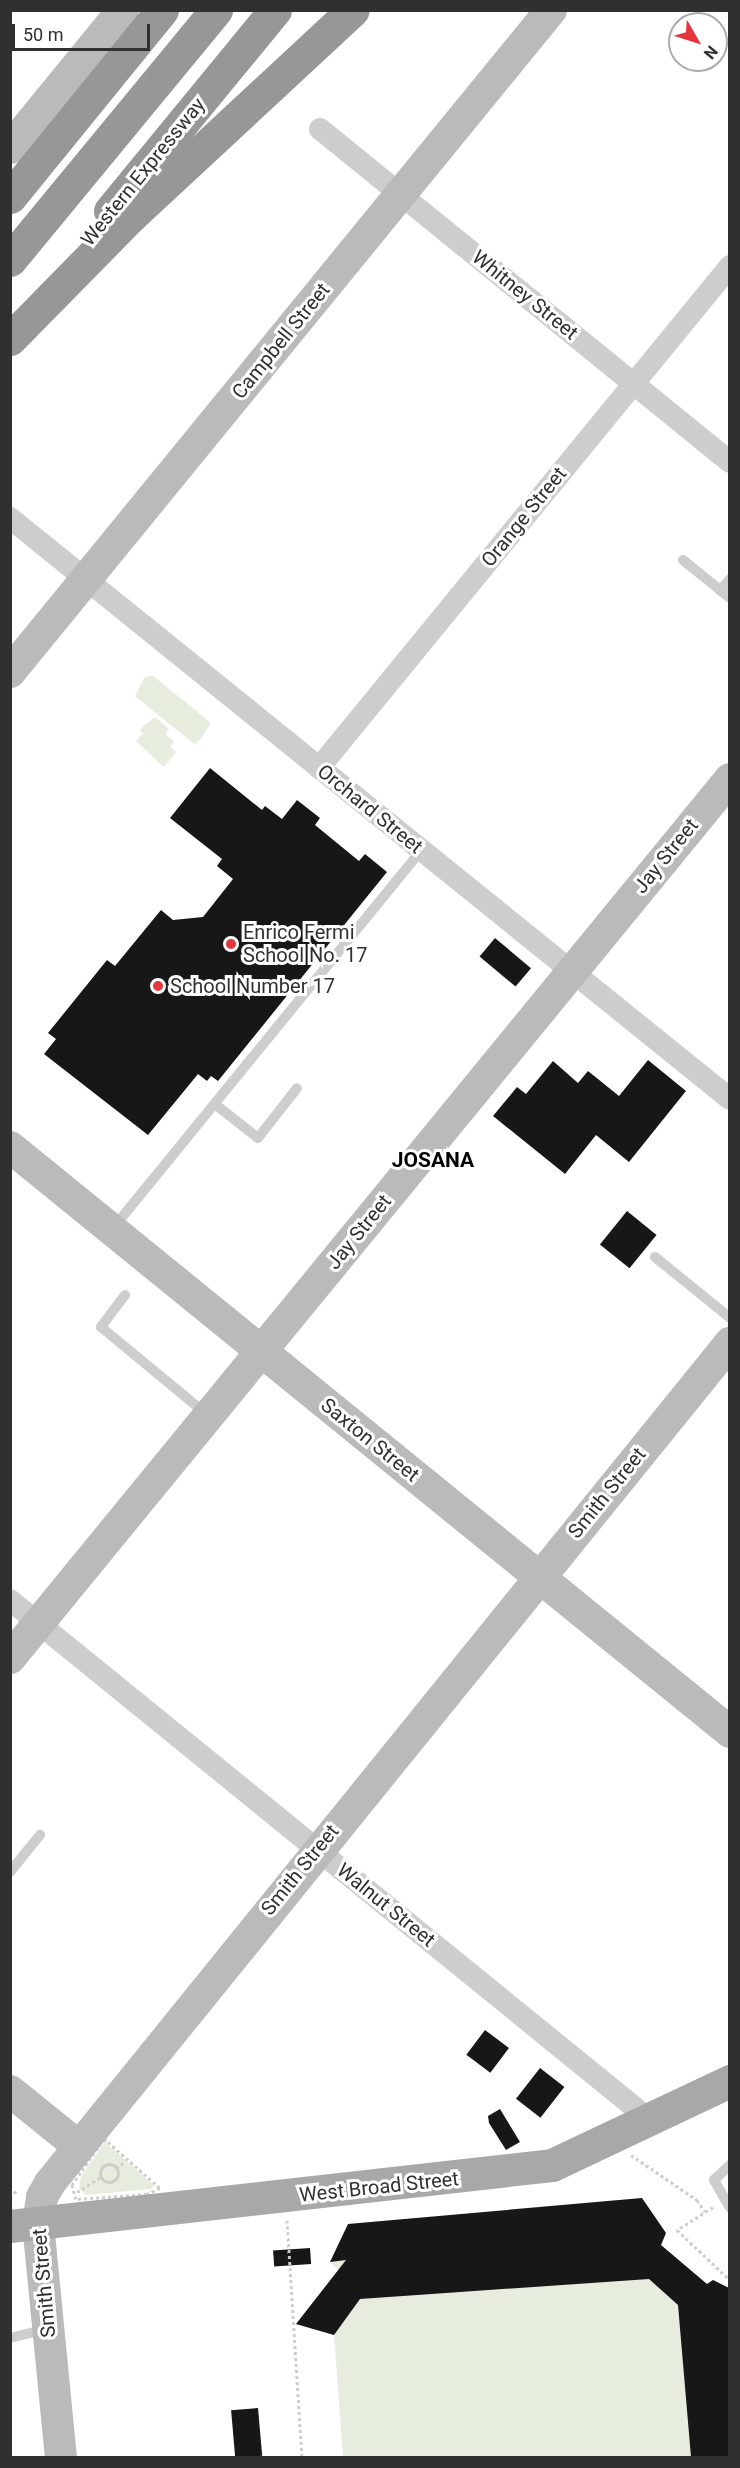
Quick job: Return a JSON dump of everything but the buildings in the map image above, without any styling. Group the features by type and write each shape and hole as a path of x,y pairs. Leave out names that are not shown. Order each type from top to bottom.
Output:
{"highway":[{"path":"10,197 162,10"},
{"path":"10,260 216,10"},
{"name":"Western Expressway","path":"10,333 275,10"},
{"path":"10,339 130,217 353,10"}],"main road":[{"name":"West Broad Street","path":"24,2224 527,2170 573,2157 729,2081"}],"street":[{"path":"10,148 123,10"},
{"name":"Campbell Street","path":"10,672 551,10"},
{"name":"Whitney Street","path":"320,129 729,462"},
{"name":"Orange Street","path":"319,768 729,266"},
{"name":"Orchard Street","path":"10,518 729,1099"},
{"name":"Jay Street","path":"10,1659 729,779"},
{"name":"Saxton Street","path":"10,1148 729,1732"},
{"name":"Smith Street","path":"61,2457 48,2329 24,2224 78,2145 729,1343"},
{"name":"Walnut Street","path":"10,1600 650,2120"},
{"path":"10,2091 78,2145"}],"lane":[{"path":"683,560 729,598"},
{"path":"720,590 729,579"},
{"path":"112,1230 422,850"},
{"path":"216,1105 258,1138 297,1088"},
{"path":"655,1257 729,1318"},
{"path":"125,1295 101,1327 209,1416"},
{"path":"10,1872 40,1835"},
{"path":"729,2165 714,2180 729,2208"},
{"path":"10,2338 48,2329"}],"path":[{"path":"104,2139 160,2188 147,2194 76,2199 74,2194 72,2185 81,2167 104,2139"},
{"path":"608,2140 697,2200 705,2212"},
{"path":"101,2177 103,2166 116,2168 126,2161"},
{"path":"74,2194 101,2177 114,2180 116,2168"},
{"path":"284,2197 302,2457"},
{"path":"716,2205 677,2230 729,2280"}],"green space":[{"path":"152,675 211,723 200,740 194,744 135,696 144,678"},
{"path":"155,717 169,729 165,734 174,741 170,747 176,752 164,767 136,741 143,733 139,730"},
{"path":"105,2142 154,2185 151,2189 85,2195 79,2188 81,2176"},
{"path":"642,2198 666,2233 661,2246 706,2284 713,2280 729,2288 729,2457 343,2457 334,2335 296,2324 338,2271 330,2261 348,2224"}],"place":[{"name":"Enrico Fermi School No. 17","path":"231,944"},
{"name":"School Number 17","path":"158,986"}],"district":[{"name":"JOSANA","path":"433,1160"}]}
